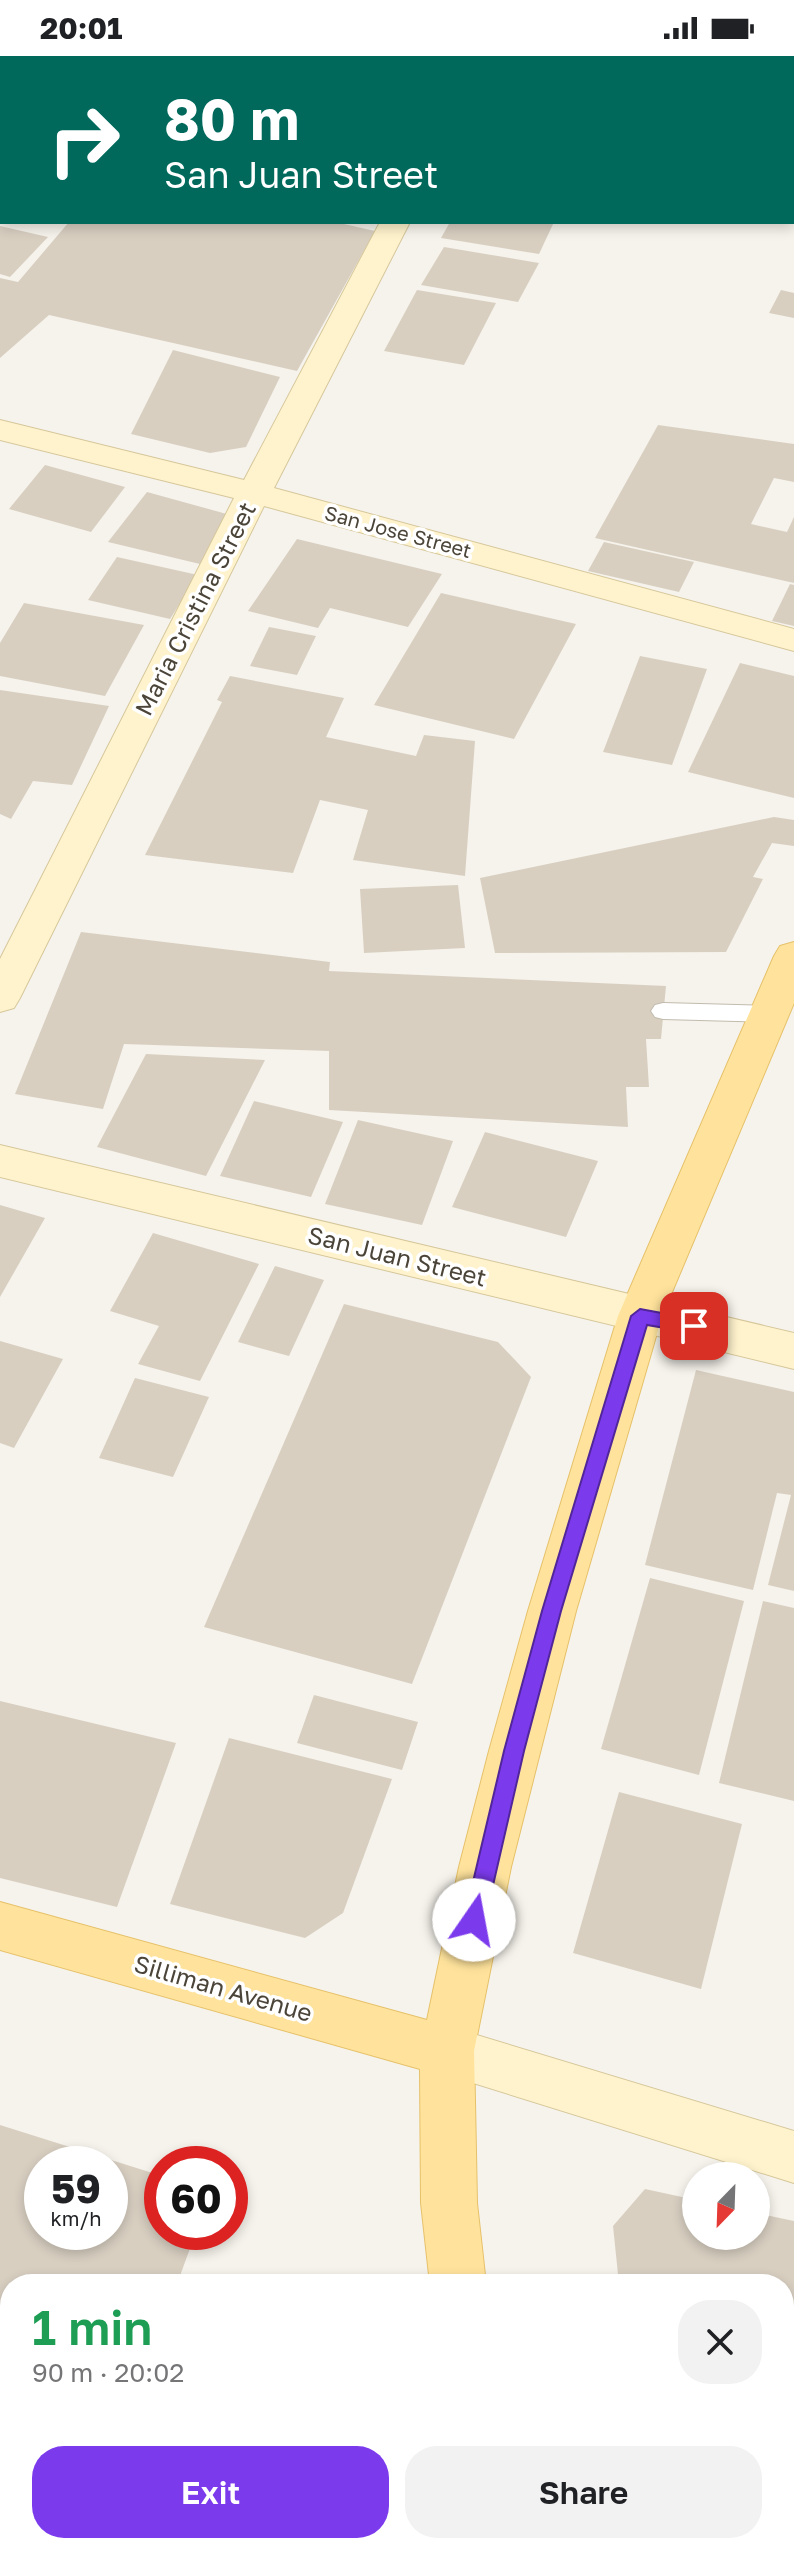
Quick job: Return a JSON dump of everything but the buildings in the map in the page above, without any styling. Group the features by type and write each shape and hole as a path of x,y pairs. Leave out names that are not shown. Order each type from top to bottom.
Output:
{"main road":[{"path":"457,2274 449,2203 447,2051 485,1867 514,1751 552,1611 640,1316 794,956"},
{"name":"Silliman Avenue","path":"0,1926 447,2051"}],"street":[{"name":"Maria Cristina Street","path":"0,998 254,493 394,224"},
{"name":"San Jose Street","path":"0,430 254,493 794,640"},
{"name":"San Juan Street","path":"0,1161 794,1351"},
{"path":"447,2051 794,2157"}],"lane":[{"path":"663,1011 770,1014"}],"route":[{"path":"474,1920 514,1751 552,1611 640,1316 694,1326"}]}
